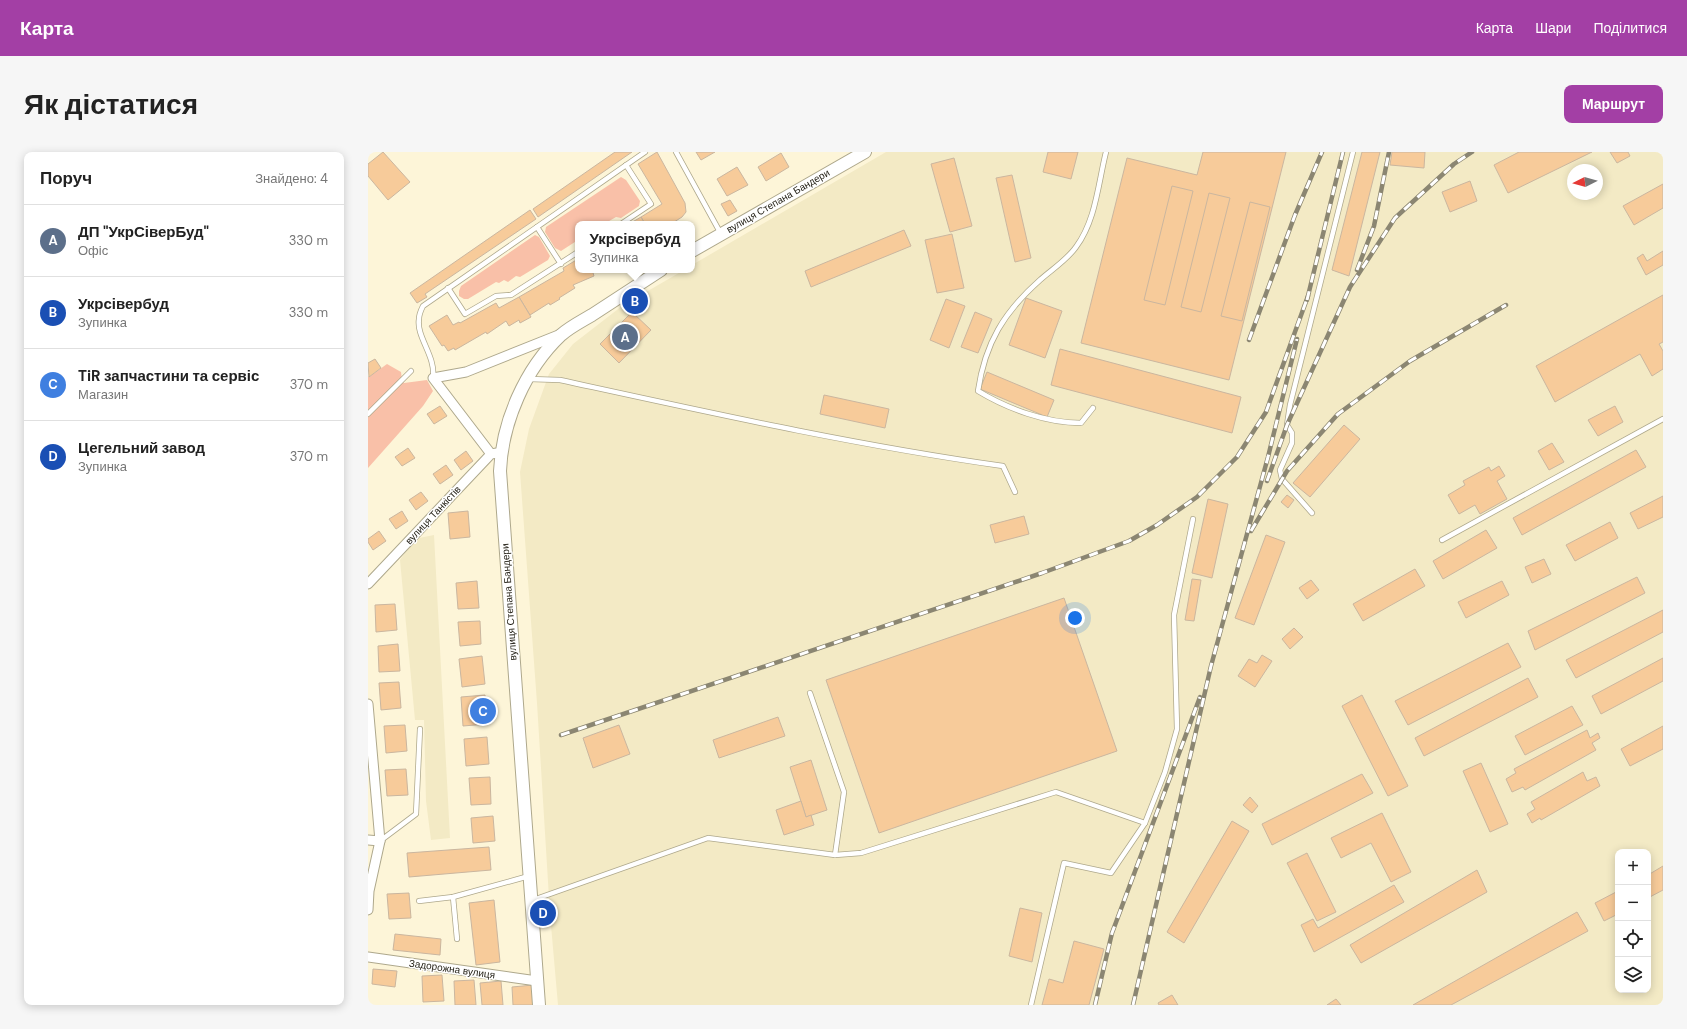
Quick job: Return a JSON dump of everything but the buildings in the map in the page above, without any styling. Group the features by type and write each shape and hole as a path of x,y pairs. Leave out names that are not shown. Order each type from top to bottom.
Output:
{"street":[{"name":"вулиця Степана Бандери","path":"695,249 865,152"},
{"name":"вулиця Степана Бандери","path":"539,1005 500,479 496,453 510,417 536,364 562,334 656,273"},
{"path":"496,453 433,378 466,372 562,334"},
{"name":"вулиця Танкістів","path":"368,584 496,453"},
{"path":"368,704 380,841 369,891 368,910"},
{"path":"368,840 380,841"},
{"name":"Задорожна вулиця","path":"368,957 537,981"}],"lane":[{"path":"433,378 434,368 420,331 418,320 422,306 645,152"},
{"path":"676,152 721,234"},
{"path":"1093,408 1081,423 1064,423 1028,414 993,401 978,391 981,366 1000,325 1019,298 1076,248 1089,225 1106,152"},
{"path":"1312,513 1282,479 1280,470 1292,443 1292,433 1287,425 1290,405 1353,152"},
{"path":"626,165 651,204 626,221"},
{"path":"537,227 561,264"},
{"path":"448,288 465,314 496,296 511,295 575,254"},
{"path":"368,414 411,371"},
{"path":"528,379 560,380 796,430 952,459 1003,466 1015,492"},
{"path":"1442,540 1663,419"},
{"path":"1031,1005 1064,863 1111,873 1145,823 1165,772 1177,729 1174,615 1193,519"},
{"path":"810,693 844,792 835,855"},
{"path":"380,841 416,814 420,730"},
{"path":"531,900 708,838 835,855 861,853 1056,792 1145,823"},
{"path":"420,901 453,897 529,876"},
{"path":"453,897 458,939"}],"shaded area":[{"path":"886,152 1663,152 1663,1005 558,1005 550,914 537,703 520,472 529,429 549,374 573,344 622,306 679,273 695,273 695,263"},
{"path":"621,177 626,180 640,201 639,206 621,218 616,217 609,221 575,221 575,242 561,251 555,248 545,232 546,227"},
{"path":"535,235 539,237 550,256 548,260 520,277 516,276 508,282 504,280 499,283 496,282 468,299 464,299 459,296 461,286"},
{"path":"387,364 401,372 404,383 427,380 433,391 423,406 368,468 368,376 369,377"},
{"path":"434,535 450,838 431,840 426,801 424,720 415,720 400,560 414,539"}],"railway":[{"path":"1249,340 1295,215 1322,152"},
{"path":"1307,300 1343,152"},
{"path":"1357,270 1374,226 1389,152"},
{"path":"1267,481 1287,425 1350,287 1395,218 1454,164 1472,152"},
{"path":"561,735 1042,573 1129,541 1157,525 1197,497 1237,457 1266,412 1308,296"},
{"path":"1251,531 1287,471 1338,414 1410,361 1506,305"},
{"path":"1133,1005 1211,666 1268,457 1297,339"},
{"path":"1095,1005 1112,933 1200,697"}],"place":[{"name":"Укрсівербуд","path":"635,301"},
{"name":"ДП \"УкрСіверБуд\"","path":"625,337"},
{"name":"TiR запчастини та сервіс","path":"483,711"},
{"name":"Цегельний завод","path":"543,913"}]}
